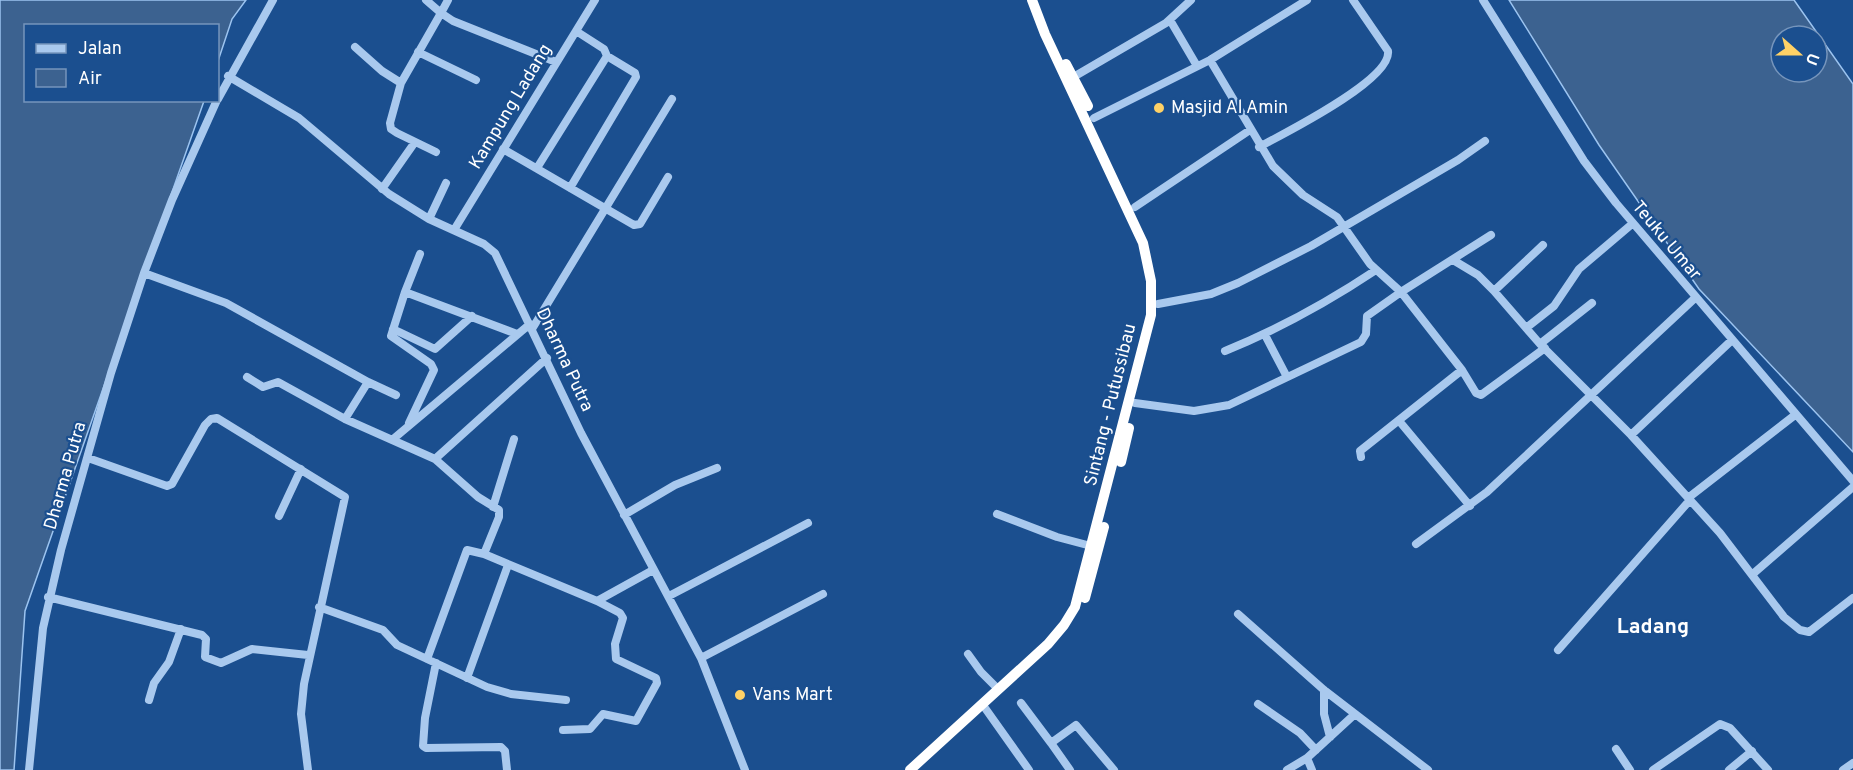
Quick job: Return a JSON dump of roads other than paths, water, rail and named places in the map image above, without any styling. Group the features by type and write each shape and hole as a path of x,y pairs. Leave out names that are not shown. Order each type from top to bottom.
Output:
{"highway":[{"name":"Sintang - Putussibau","path":"918,770 1059,642 1079,614 1089,584 1151,315 1149,267 1136,225 1032,0"},
{"name":"Sintang - Putussibau","path":"910,770 1048,644 1064,626 1078,598 1121,445 1136,403 1158,304 1154,262 1135,207 1094,118 1070,78 1039,0"}],"street":[{"name":"Dharma Putra","path":"219,96 228,76 273,0"},
{"path":"426,0 460,25 556,62"},
{"path":"436,152 397,133 390,127 401,83 448,0"},
{"name":"Kampung Ladang","path":"454,230 595,0"},
{"path":"1070,78 1170,20 1191,0"},
{"path":"1094,118 1210,60 1307,0"},
{"path":"1259,147 1317,115 1368,81 1388,60 1389,51 1353,0"},
{"name":"Teuku Umar","path":"1483,0 1584,161 1632,224 1853,481"},
{"path":"1170,20 1197,66"},
{"path":"570,188 636,79 635,73 607,56 604,49 576,31"},
{"path":"355,47 382,71 401,83"},
{"path":"418,52 477,80"},
{"path":"537,168 607,56"},
{"path":"1210,60 1272,166 1303,195 1345,225 1360,252 1401,292 1462,370 1476,393 1481,395 1592,303"},
{"name":"Dharma Putra","path":"228,76 299,118 382,189 429,219 484,244 495,253 581,433 701,658 745,770"},
{"path":"392,440 517,333 531,326 672,99"},
{"name":"Dharma Putra","path":"29,770 40,651 48,597 111,373 144,273 172,200 216,102"},
{"path":"1135,207 1250,130"},
{"path":"1158,304 1198,297 1225,289 1311,246 1458,160 1485,141"},
{"path":"382,189 415,142"},
{"path":"503,148 634,225 640,224 668,177"},
{"path":"429,219 446,183"},
{"path":"1526,328 1554,306 1579,269 1632,224"},
{"path":"1136,403 1179,410 1211,409 1229,405 1361,342 1366,334 1367,316 1491,235"},
{"path":"1494,291 1543,245"},
{"path":"407,427 434,370 431,364 392,337 405,292 420,254"},
{"path":"1453,260 1478,275 1542,346 1631,435 1754,573 1768,598 1784,617 1806,632 1815,628 1853,598"},
{"path":"1225,351 1265,335 1330,301 1376,270"},
{"path":"144,273 226,303 368,382 396,395"},
{"path":"405,292 517,333"},
{"path":"1416,544 1470,506 1511,467 1542,443 1590,395 1695,298"},
{"path":"393,329 435,349 472,316"},
{"path":"1265,335 1287,377"},
{"path":"1631,435 1732,340"},
{"path":"435,459 547,358"},
{"path":"1361,457 1360,451 1400,422 1462,370"},
{"path":"247,377 263,387 278,382 345,419 435,459 478,497 498,510 499,517 484,554"},
{"path":"345,419 368,382"},
{"path":"1558,650 1689,499 1795,414"},
{"path":"88,458 167,486 172,484 206,425 213,418 339,492 345,501 308,655 301,714 308,770"},
{"path":"1400,422 1470,506"},
{"path":"493,507 514,439"},
{"path":"624,514 675,485 717,468"},
{"path":"279,516 301,469"},
{"path":"1754,573 1853,487"},
{"path":"997,514 1057,537 1091,546"},
{"path":"669,596 808,522"},
{"path":"427,659 465,552 470,549 597,601 620,613 623,618 615,644 616,659 656,678 657,682 636,721 603,714 590,729 563,730"},
{"path":"467,678 508,565"},
{"path":"597,601 653,570"},
{"path":"701,658 823,594"},
{"path":"48,597 181,629 205,637 205,657 221,663 252,649 308,655"},
{"path":"319,607 383,630 394,644 467,678 511,694 566,700"},
{"path":"1238,614 1324,690 1428,770"},
{"path":"149,699 154,682 170,662 181,629"},
{"path":"968,654 981,672 998,689"},
{"path":"436,663 425,718 423,746 426,748 501,747 505,751 507,770"},
{"path":"1324,690 1324,714 1330,737"},
{"path":"1021,703 1070,770"},
{"path":"1258,704 1300,733 1316,750"},
{"path":"986,708 1029,770"},
{"path":"1287,770 1307,758 1355,714"},
{"path":"1653,770 1720,724 1730,728 1768,770"},
{"path":"1051,742 1076,725 1114,770"},
{"path":"1616,748 1630,770"},
{"path":"1729,770 1752,751"},
{"path":"1307,758 1312,770"},
{"path":"1843,770 1853,763"}],"water":[{"path":"0,0 246,0 232,19 219,58 219,24 24,24 24,102 204,102 25,611 14,770 0,770"},
{"path":"1509,0 1794,0 1811,24 1769,24 1769,84 1829,84 1829,50 1853,84 1853,452 1699,289 1599,145"}],"place":[{"name":"Masjid Al Amin","path":"1159,108"},
{"name":"Vans Mart","path":"740,695"}],"district":[{"name":"Ladang","path":"1653,627"}]}
